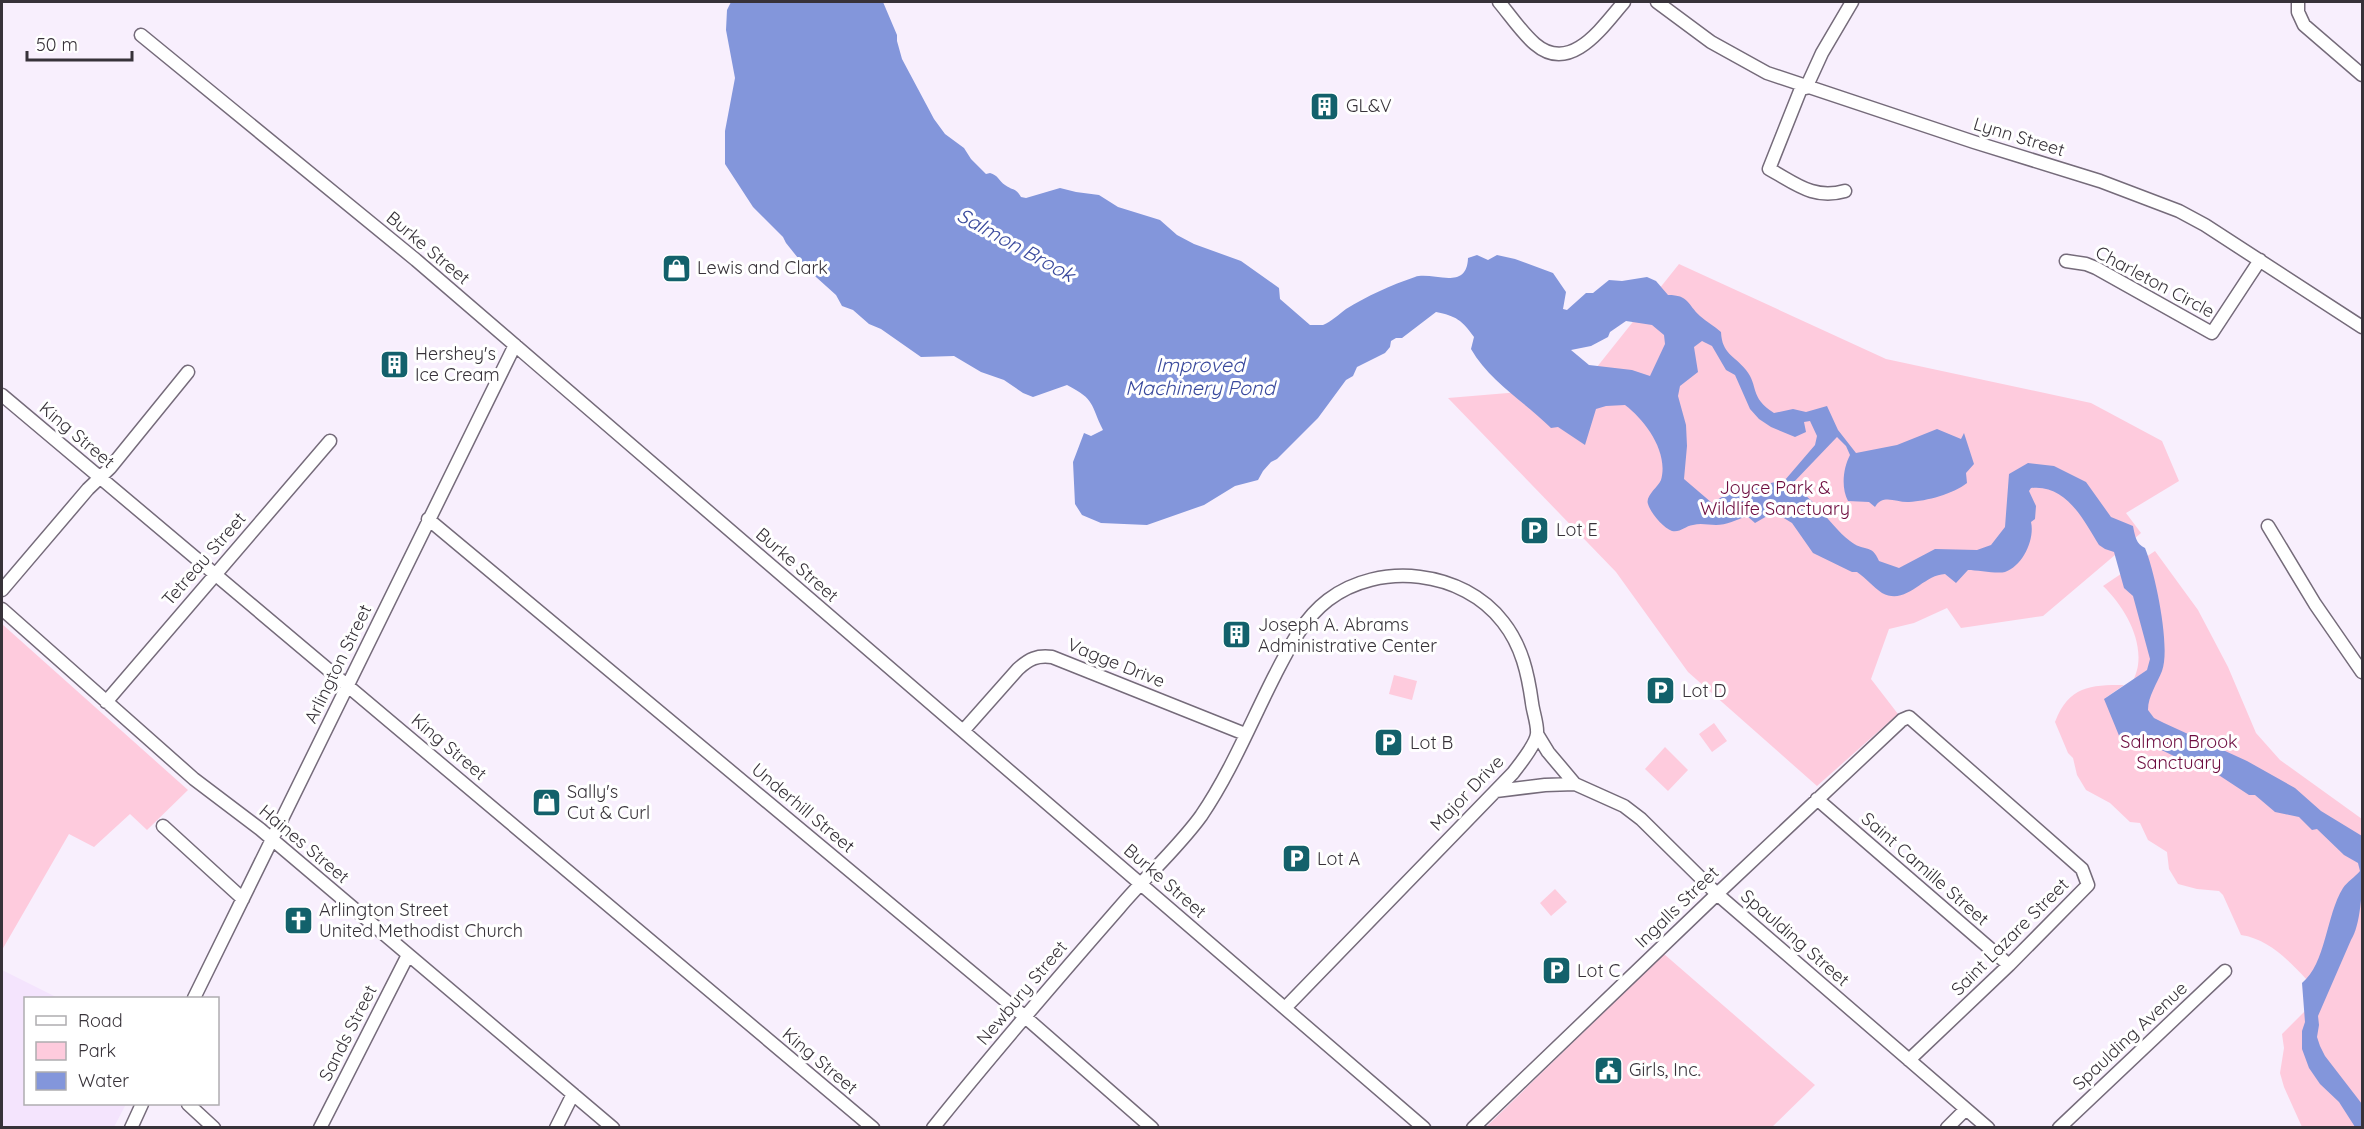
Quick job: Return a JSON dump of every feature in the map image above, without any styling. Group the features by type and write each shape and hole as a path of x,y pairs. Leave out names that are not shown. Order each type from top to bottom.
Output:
{"street":[{"path":"1499,2 1536,45 1550,53 1564,54 1580,49 1624,2"},
{"name":"Lynn Street","path":"1657,2 1711,42 1767,73 1804,87 2071,172 2146,198 2192,218 2362,327"},
{"path":"1845,191 1831,195 1816,194 1768,169 1804,87 1852,2"},
{"path":"2298,4 2300,19 2304,25 2362,75"},
{"name":"Burke Street","path":"141,35 313,174 514,345 1424,1128"},
{"name":"Charleton Circle","path":"2066,261 2096,268 2212,333 2260,260"},
{"name":"Arlington Street","path":"195,997 514,345"},
{"path":"2,590 100,478 188,372"},
{"name":"King Street","path":"2,395 873,1128"},
{"name":"Tetreau Street","path":"106,702 214,573 225,565 330,441"},
{"name":"Underhill Street","path":"428,519 1024,1016 1152,1128"},
{"path":"2268,526 2315,604 2358,655 2362,672"},
{"path":"1140,883 1174,847 1208,805 1225,779 1245,734 1287,653 1313,614 1331,597 1352,585 1368,579 1400,575 1425,577 1460,589 1487,606 1502,620 1511,633 1527,671 1537,734"},
{"name":"Haines Street","path":"2,609 194,779 273,840 613,1128"},
{"name":"Vagge Drive","path":"963,731 1025,662 1041,656 1060,660 1245,734"},
{"name":"Ingalls Street","path":"1473,1128 1817,799 1902,720 1909,717"},
{"name":"Saint Lazare Street","path":"1909,717 2082,869 2088,885 2009,965 1909,1060"},
{"name":"Spaulding Street","path":"1537,734 1548,752 1575,784 1624,806 1641,819 1717,894 1988,1128"},
{"name":"Major Drive","path":"1285,1008 1496,791 1522,761 1537,734"},
{"name":"Spaulding Street","path":"1496,791 1575,784"},
{"name":"Saint Camille Street","path":"1817,799 2009,965"},
{"path":"163,826 243,899"},
{"name":"Newbury Street","path":"933,1128 1024,1016 1140,883"},
{"name":"Sands Street","path":"320,1128 408,955"},
{"name":"Spaulding Avenue","path":"2060,1128 2225,971"},
{"path":"556,1128 573,1094"},
{"path":"131,1128 142,1105"},
{"path":"189,1105 214,1128"},
{"path":"1947,1128 1966,1109"}],"shaded area":[{"path":"2,970 56,997 24,997 24,1105 125,1105 114,1127 2,1127"}],"green space":[{"name":"Joyce Park & Wildlife Sanctuary","path":"1679,264 1886,359 2091,403 2162,441 2179,481 2126,513 2141,533 2043,616 1961,628 1947,608 1914,623 1889,629 1871,679 1898,714 1817,786 1688,672 1616,572 1448,398 1581,387"},
{"name":"Salmon Brook Sanctuary","path":"2155,551 2198,610 2228,667 2256,733 2280,760 2362,819 2362,1127 2302,1127 2280,1073 2284,1048 2282,1034 2305,1011 2307,980 2286,958 2269,946 2241,935 2219,891 2178,884 2169,869 2167,852 2148,840 2140,823 2130,822 2110,803 2086,790 2077,775 2073,758 2068,753 2055,722 2067,701 2082,690 2091,687 2124,685 2104,699 2131,688 2138,665 2134,633 2124,612 2103,586"},
{"path":"2,624 188,790 147,830 130,814 94,847 69,834 2,950"},
{"path":"1394,675 1417,681 1412,700 1389,694"},
{"path":"1714,723 1727,741 1712,752 1699,734"},
{"path":"1665,747 1688,770 1668,791 1645,769"},
{"path":"1555,889 1567,902 1551,916 1540,903"},
{"path":"1664,954 1815,1085 1772,1127 1485,1128"}],"water":[{"name":"Improved Machinery Pond","path":"731,2 883,2 897,35 902,59 934,119 945,134 964,148 986,174 995,175 1021,197 1026,198 1060,188 1099,195 1118,207 1160,220 1177,235 1194,244 1241,261 1279,288 1280,299 1310,325 1323,325 1362,300 1415,277 1455,277 1462,274 1468,258 1477,255 1488,260 1497,255 1515,259 1553,273 1566,292 1563,309 1567,310 1586,293 1593,293 1609,280 1622,281 1647,277 1656,281 1668,295 1684,298 1700,316 1721,332 1726,350 1746,370 1761,402 1774,413 1793,409 1806,412 1827,406 1838,430 1856,453 1897,445 1937,429 1961,439 1964,433 1974,464 1966,473 1967,483 1939,496 1909,502 1882,500 1875,507 1869,502 1848,501 1844,490 1844,478 1850,455 1846,446 1837,437 1791,486 1808,497 1850,541 1873,552 1879,561 1899,568 1935,549 1977,550 1991,545 2005,527 2009,474 2028,463 2054,466 2086,482 2111,517 2133,526 2136,539 2145,548 2149,559 2161,610 2165,645 2162,671 2148,705 2148,710 2154,718 2247,761 2295,788 2321,811 2362,836 2362,891 2358,919 2355,931 2318,1016 2317,1037 2325,1056 2362,1104 2362,1127 2355,1127 2339,1102 2320,1084 2309,1068 2302,1049 2302,1031 2305,1022 2302,983 2310,975 2321,952 2337,899 2343,888 2360,871 2358,863 2344,855 2317,829 2312,830 2299,817 2275,812 2255,795 2249,795 2208,768 2178,758 2128,736 2120,738 2104,699 2147,670 2150,659 2133,596 2124,588 2114,552 2099,545 2080,514 2064,497 2043,488 2031,488 2029,491 2036,506 2035,519 2031,522 2031,536 2022,558 2011,569 2005,572 1968,570 1956,583 1945,574 1929,579 1907,593 1891,596 1882,593 1857,572 1852,572 1813,553 1792,523 1774,512 1755,523 1747,516 1724,524 1696,524 1675,531 1668,529 1654,515 1648,501 1661,480 1662,459 1654,438 1633,411 1625,405 1596,409 1585,445 1558,427 1551,428 1488,372 1471,349 1474,337 1466,326 1454,317 1436,312 1402,338 1391,341 1385,353 1357,367 1353,376 1346,380 1318,418 1277,459 1271,462 1258,480 1235,486 1204,505 1147,525 1101,523 1082,515 1075,504 1073,462 1084,433 1091,436 1103,430 1088,399 1067,385 1033,397 954,356 921,357 881,329 869,324 853,310 842,306 836,295 806,268 783,237 753,207 725,164 725,131 735,78 726,30 727,10","holes":["1626,321 1652,325 1664,335 1665,344 1650,376 1632,370 1589,365 1571,350 1591,346 1608,337 1610,332","1702,341 1712,346 1726,370 1735,375 1750,409 1759,419 1795,437 1806,432 1804,422 1810,421 1817,436 1815,445 1785,480 1730,492 1712,503 1684,479 1686,425 1678,396 1680,386 1698,372 1694,347"]}],"place":[{"name":"GL&V","path":"1325,106"},
{"name":"Lewis and Clark","path":"676,268"},
{"name":"Hershey's Ice Cream","path":"394,364"},
{"name":"Lot E","path":"1535,530"},
{"name":"Joseph A. Abrams Administrative Center","path":"1237,635"},
{"name":"Lot D","path":"1661,691"},
{"name":"Lot B","path":"1389,743"},
{"name":"Sally's Cut & Curl","path":"546,802"},
{"name":"Lot A","path":"1296,859"},
{"name":"Arlington Street United Methodist Church","path":"298,920"},
{"name":"Lot C","path":"1556,971"},
{"name":"Girls, Inc.","path":"1608,1070"}],"water label":[{"name":"Salmon Brook","path":"1016,245"}]}
